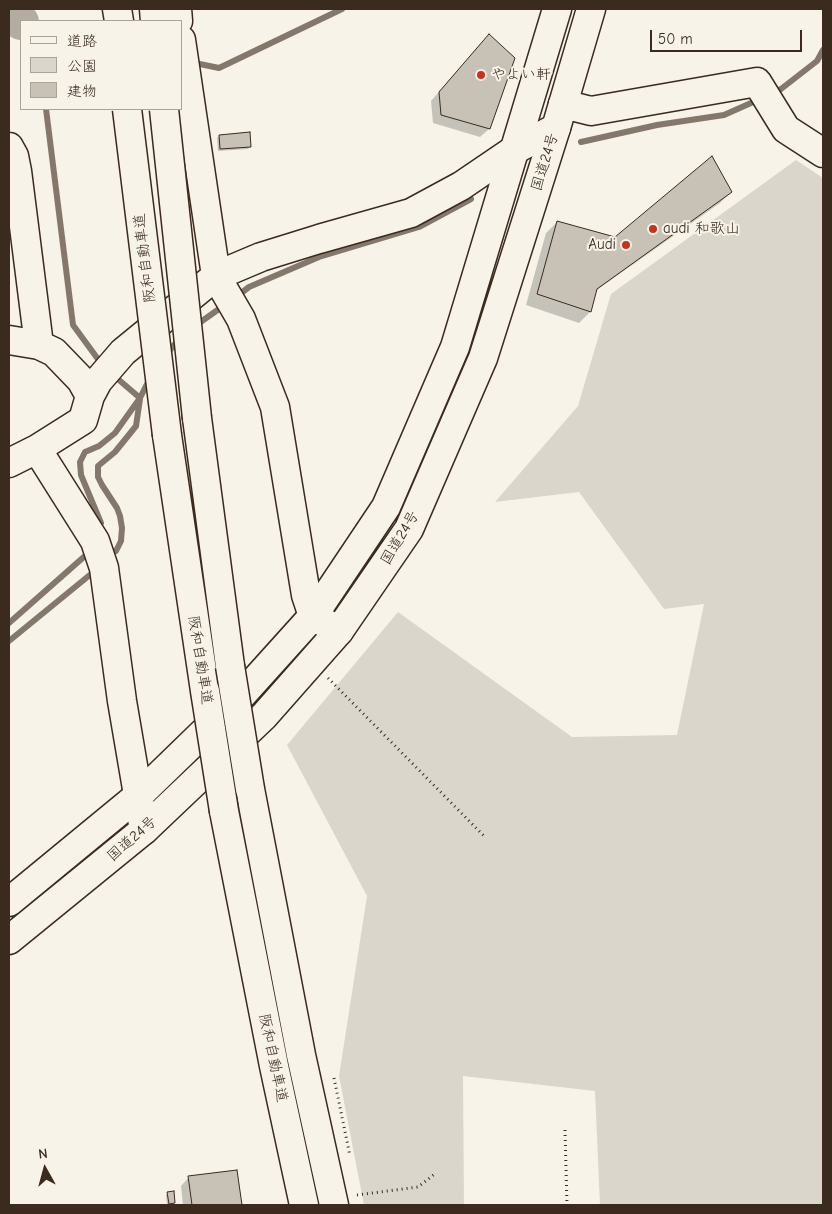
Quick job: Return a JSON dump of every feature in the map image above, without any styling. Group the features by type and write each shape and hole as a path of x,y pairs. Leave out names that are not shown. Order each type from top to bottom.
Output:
{"main road":[{"name":"国道24号","path":"9,902 139,795 240,696 313,616 386,507 455,346 557,9"},
{"name":"国道24号","path":"9,940 144,830 264,716 340,631 409,529 480,367 591,9"},
{"path":"182,46 219,282 241,318 276,408 306,595 313,616 340,631"},
{"path":"9,463 37,449 83,420 94,388 123,352 219,282 261,257 411,213 461,186 514,150 559,116 757,82 786,130 823,153"},
{"name":"阪和自動車道","path":"127,110 166,434 224,811 274,1066 304,1205"},
{"name":"阪和自動車道","path":"164,110 196,418 230,666 250,789 300,1055 350,1200"},
{"path":"9,147 14,156 18,171 38,346"},
{"path":"9,340 38,346 54,352 70,366 81,380 94,388"},
{"path":"37,449 94,541 104,568 122,701 144,830"}],"path":[{"path":"312,662 484,836"},
{"path":"334,1078 352,1166"},
{"path":"565,1130 567,1205"},
{"path":"350,1200 418,1187 436,1173"},
{"path":"350,1200 356,1185"}],"green space":[{"path":"796,160 823,178 823,1205 600,1205 595,1091 463,1076 464,1205 364,1205 339,1076 367,896 287,745 398,612 572,737 677,735 704,604 664,609 579,492 495,502 578,406 611,294"}],"building":[{"name":"やよい軒","path":"489,34 515,58 490,129 441,115 439,92"},
{"path":"250,132 251,147 220,149 219,135"},
{"name":"audi 和歌山","path":"712,156 732,192 597,289 591,312 537,294 557,221 615,237"},
{"path":"237,1170 242,1205 192,1205 188,1176"},
{"path":"174,1191 175,1203 169,1204 167,1192"}],"waterway":[{"path":"10,9 20,21"},
{"path":"190,62 219,68 342,9"},
{"path":"771,94 781,89 817,61 823,50"},
{"path":"581,142 657,125 724,115 760,99"},
{"path":"46,110 73,325 103,366"},
{"path":"236,297 249,287 319,257 419,227 471,199"},
{"path":"195,326 226,304"},
{"path":"165,356 180,338"},
{"path":"112,374 140,398"},
{"path":"101,523 81,475 80,462 85,452 99,446 115,433 140,398 151,376"},
{"path":"116,551 121,541 122,528 120,516 98,477 98,466 115,452 136,426 140,399"},
{"path":"9,623 86,555"},
{"path":"9,641 91,574"}],"place":[{"name":"やよい軒","path":"481,75"},
{"name":"audi 和歌山","path":"653,229"},
{"name":"Audi","path":"626,245"}]}
